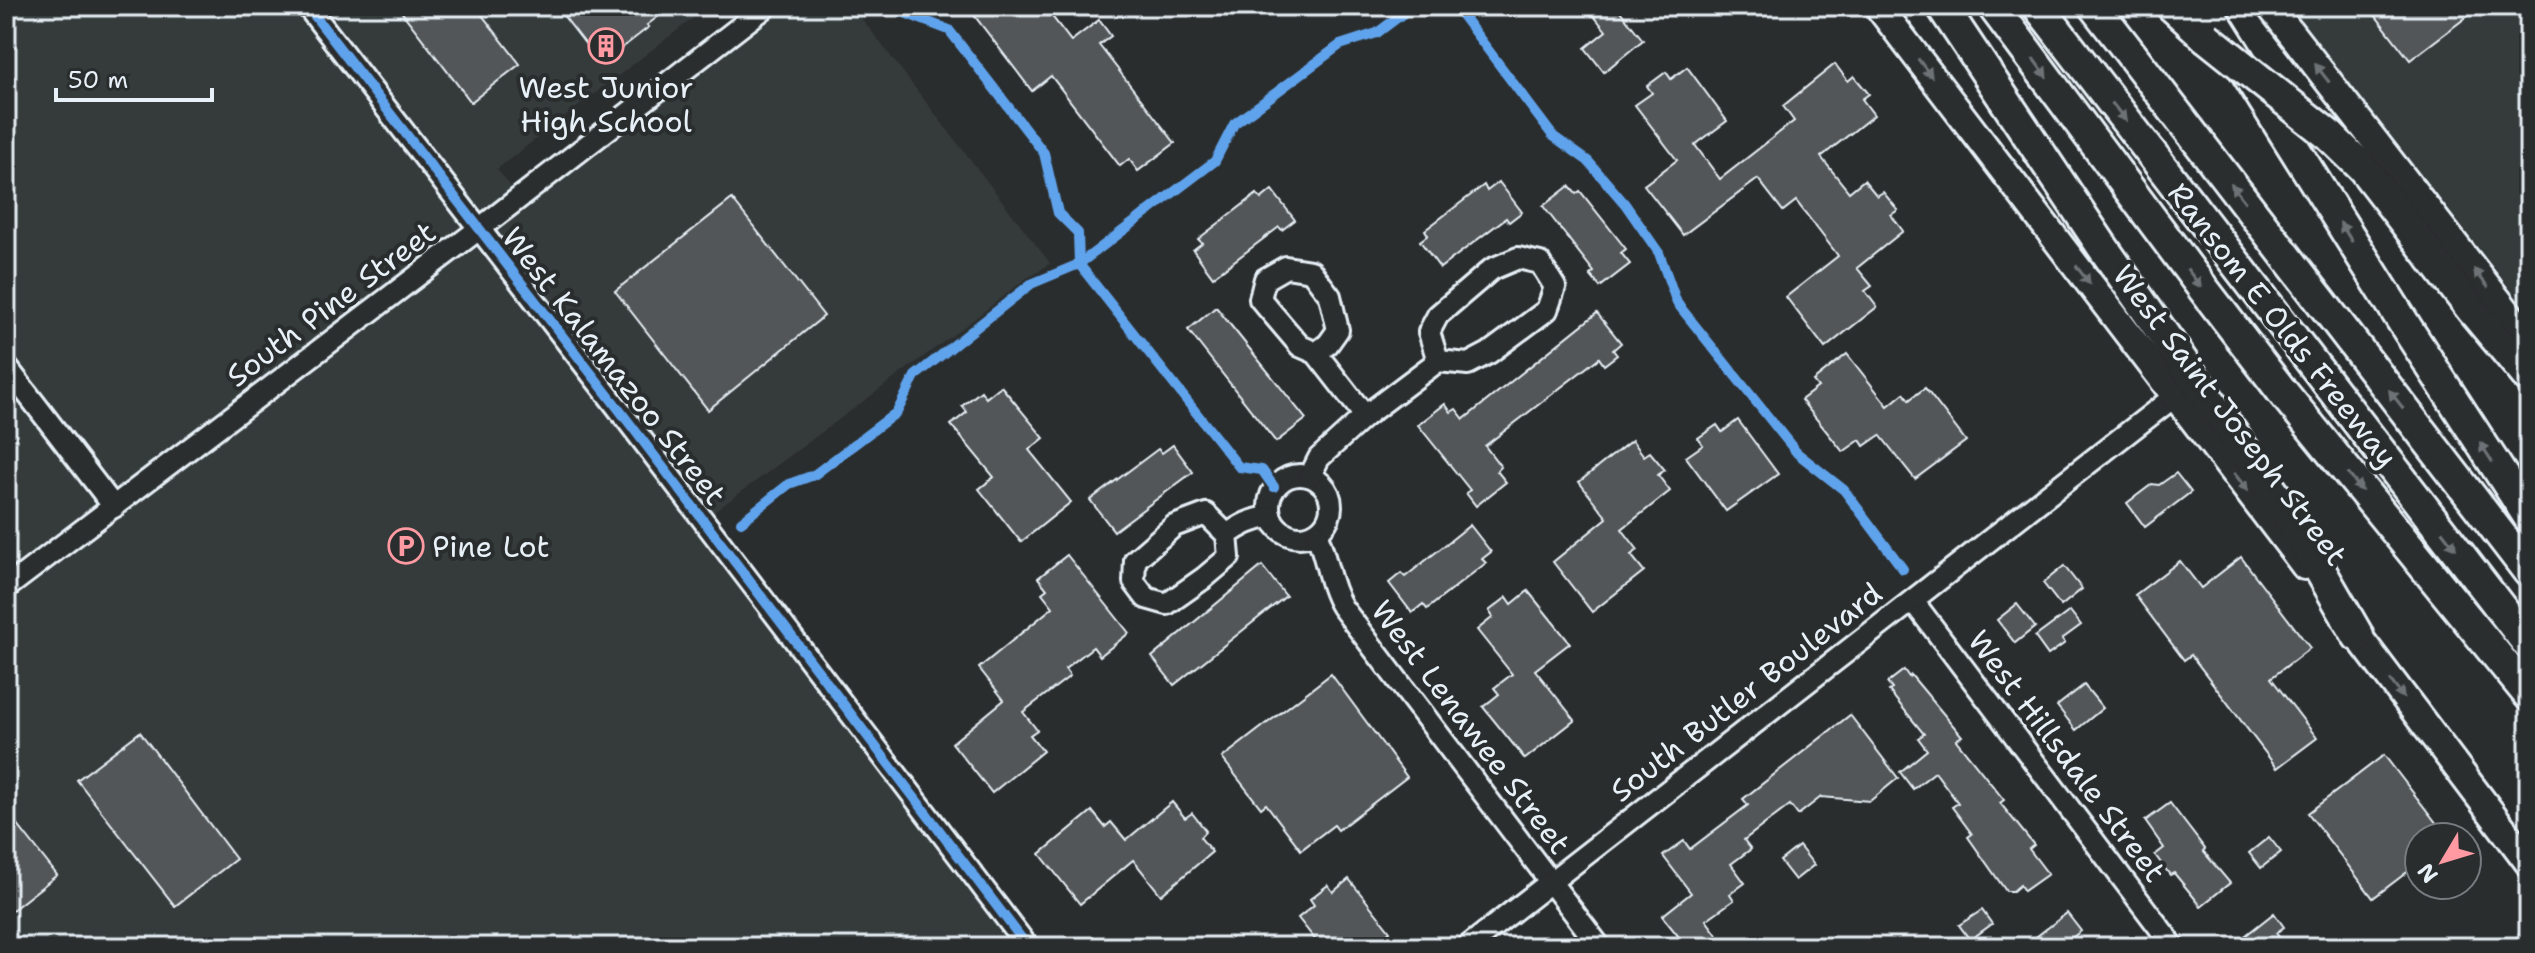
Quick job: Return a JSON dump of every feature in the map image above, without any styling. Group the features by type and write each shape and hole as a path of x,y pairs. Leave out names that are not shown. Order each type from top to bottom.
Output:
{"highway":[{"path":"1942,6 2102,246 2286,511 2358,636"},
{"path":"1993,6 2272,378 2529,695"},
{"name":"Ransom E Olds Freeway","path":"2038,6 2529,645"},
{"name":"Ransom E Olds Freeway","path":"2094,6 2529,572"},
{"path":"2172,6 2330,136 2368,174 2473,311 2529,378"},
{"path":"2205,6 2529,517"}],"main road":[{"name":"West Saint Joseph Street","path":"1878,6 2529,863"},
{"path":"2270,6 2529,340"}],"street":[{"name":"West Kalamazoo Street","path":"307,6 1028,947"},
{"name":"South Pine Street","path":"6,588 767,6"},
{"path":"1310,476 1319,458 1365,416 1438,361 1468,364 1489,353 1547,310 1555,287 1540,263 1518,258 1492,269 1438,315 1429,332 1438,361"},
{"path":"1316,353 1365,416"},
{"path":"6,366 114,507"},
{"name":"South Butler Boulevard","path":"1467,947 2175,396"},
{"path":"1290,476 1310,476 1319,481 1330,498 1329,518 1316,533 1307,537 1289,536 1281,532 1270,517 1268,507 1274,487 1290,476"},
{"path":"1206,514 1227,535 1229,557 1167,604 1146,598 1134,582 1135,560 1174,526 1206,514"},
{"path":"1227,535 1241,525 1270,517"},
{"name":"West Lenawee Street","path":"1316,533 1325,552 1334,593 1342,607 1600,947"},
{"name":"West Hillsdale Street","path":"1913,601 2174,947"}],"shaded area":[{"path":"6,6 709,6 497,169 527,207 771,6 852,6 1050,263 706,518 1031,947 6,947"},
{"path":"2290,6 2529,6 2529,312"}],"building":[{"path":"397,6 475,6 520,64 471,102"},
{"name":"West Junior High School","path":"556,6 672,6 601,64"},
{"path":"967,6 1044,6 1071,41 1099,20 1111,36 1099,45 1175,143 1138,171 1129,159 1120,166 1051,76 1032,91"},
{"path":"1586,6 1616,6 1643,40 1604,72 1585,48 1606,31"},
{"path":"2368,6 2481,6 2410,60"},
{"path":"1835,64 1848,81 1854,76 1869,94 1862,99 1874,115 1821,157 1849,192 1864,180 1877,196 1883,192 1898,210 1891,215 1903,231 1857,268 1872,286 1865,291 1877,307 1825,348 1786,297 1838,256 1796,201 1783,211 1758,179 1683,235 1644,185 1677,160 1635,105 1652,93 1647,86 1666,72 1671,79 1687,67 1727,121 1695,145 1720,179 1794,121 1783,106"},
{"path":"1499,182 1522,212 1509,222 1506,218 1440,268 1420,241 1428,235 1425,230 1484,185 1487,191"},
{"path":"1569,186 1576,194 1580,191 1626,249 1621,253 1630,264 1600,287 1590,275 1594,272 1543,206"},
{"path":"1272,190 1295,220 1282,230 1279,227 1213,277 1193,250 1202,243 1198,239 1257,194 1261,199"},
{"path":"732,199 824,316 708,410 615,291"},
{"path":"1216,307 1306,419 1276,442 1188,330"},
{"path":"1597,313 1621,343 1613,350 1617,355 1604,365 1599,358 1485,446 1501,467 1497,471 1506,482 1476,506 1466,493 1470,490 1418,425 1445,404 1451,412 1456,409 1464,419"},
{"path":"1847,354 1888,406 1904,393 1909,400 1925,388 1966,441 1915,479 1880,435 1864,446 1860,440 1843,452 1801,400 1818,387 1813,381"},
{"path":"1001,386 1044,438 1029,450 1071,502 1021,542 979,489 994,477 951,425 967,412 962,406 981,391 986,398"},
{"path":"1738,420 1778,474 1726,511 1686,457 1703,445 1698,438 1717,425 1722,432"},
{"path":"1632,440 1644,456 1650,452 1665,470 1658,475 1670,491 1622,529 1638,550 1631,555 1644,571 1592,612 1553,562 1607,518 1579,482"},
{"path":"1173,445 1193,472 1114,531 1090,500 1158,449 1162,453"},
{"path":"2176,473 2191,492 2145,527 2127,503 2152,484 2159,485"},
{"path":"1470,525 1491,552 1482,559 1486,563 1427,609 1423,604 1412,613 1389,583 1401,573 1405,577"},
{"path":"1067,555 1129,633 1100,656 1093,647 1065,669 1070,676 1023,712 1037,730 1030,735 1043,751 992,793 952,743 1004,700 979,668 1053,607 1042,593 1047,589 1038,578"},
{"path":"2241,557 2310,648 2271,678 2317,738 2277,768 2191,655 2184,660 2135,595 2180,561 2201,588"},
{"path":"1262,566 1286,596 1174,685 1152,657"},
{"path":"2064,566 2082,589 2061,606 2043,583"},
{"path":"1528,591 1570,643 1535,670 1575,720 1525,759 1483,707 1499,694 1494,688 1512,674 1477,630 1493,617 1489,611 1507,597 1512,604"},
{"path":"2017,604 2035,627 2015,643 1997,620"},
{"path":"2070,611 2081,625 2062,639 2065,643 2048,655 2035,637"},
{"path":"1904,670 1962,736 1956,740 2004,800 2000,803 2034,845 2029,849 2048,874 2024,891 2020,885 2013,891 2006,891 1968,837 1972,834 1952,807 1958,803 1935,772 1913,789 1900,772 1927,750 1918,738 1924,734 1889,691 1892,689 1887,683"},
{"path":"1331,674 1407,777 1338,830 1334,825 1301,850 1266,804 1261,808 1222,758"},
{"path":"2084,685 2103,708 2076,730 2057,706"},
{"path":"1850,715 1898,778 1870,801 1821,797 1798,815 1790,805 1744,840 1751,849 1731,864 1745,883 1730,894 1734,900 1706,920 1726,947 1665,947 1679,937 1662,916 1691,893 1663,856 1684,841 1690,849 1748,805 1743,799"},
{"path":"140,732 236,859 175,906 77,780"},
{"path":"2384,755 2435,821 2403,821 2403,875 2373,898 2308,813"},
{"path":"1172,802 1185,818 1192,813 1206,831 1200,837 1212,852 1161,895 1133,860 1080,904 1040,854 1092,811 1105,827 1111,822 1126,840"},
{"path":"2170,803 2230,883 2201,906 2155,855 2164,848 2145,821"},
{"path":"6,810 57,875 6,915"},
{"path":"2269,837 2281,852 2261,868 2249,853"},
{"path":"1799,846 1814,865 1795,880 1780,861"},
{"path":"1349,879 1390,931 1371,947 1321,947 1298,918 1314,905 1310,899 1328,885 1333,892"},
{"path":"1982,910 1992,924 1970,940 1959,925"},
{"path":"2067,913 2081,931 2060,947 2023,947"},
{"path":"2274,913 2284,927 2276,933 2279,937 2275,940 2280,947 2231,947"}],"cycle path":[{"path":"307,6 1028,947"},
{"path":"887,6 949,30 1044,153 1058,213 1078,233 1079,264 1239,467 1262,470 1274,487"},
{"path":"741,522 789,484 814,475 897,412 915,376 1031,284 1079,264 1215,161 1234,124 1340,45 1377,33 1413,6"},
{"path":"1455,6 1553,136 1588,161 1625,204 1659,253 1677,303 1797,453 1844,490 1903,569"}],"place":[{"name":"West Junior High School","path":"606,46"},
{"name":"Pine Lot","path":"406,546"}]}
